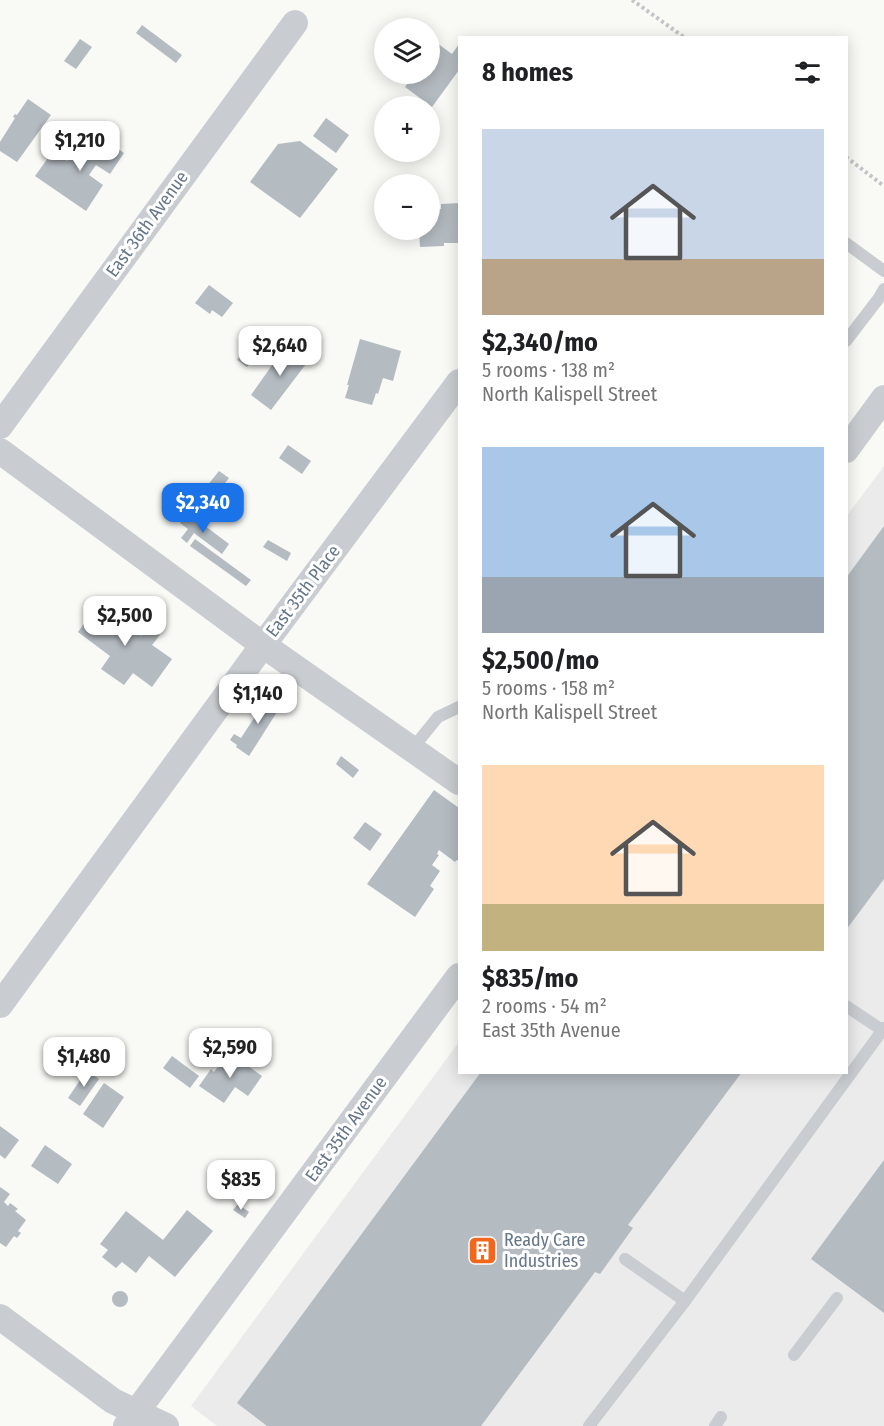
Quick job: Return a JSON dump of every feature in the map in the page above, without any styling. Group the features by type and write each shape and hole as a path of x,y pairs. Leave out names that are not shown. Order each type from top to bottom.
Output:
{"street":[{"name":"East 36th Avenue","path":"0,426 295,23"},
{"name":"East 35th Place","path":"0,1005 458,383"},
{"path":"848,447 884,398"},
{"path":"0,451 263,645 458,781"},
{"name":"East 35th Avenue","path":"131,1419 458,977"},
{"path":"0,1317 113,1401 131,1419 160,1422 166,1426"}],"lane":[{"path":"848,244 884,271"},
{"path":"848,338 882,296"},
{"path":"412,749 438,717 458,707"},
{"path":"589,1426 685,1301 883,1029 848,1007"},
{"path":"626,1258 685,1301"},
{"path":"794,1355 837,1298"}],"path":[{"path":"633,0 682,36"},
{"path":"848,159 884,186"}],"shaded area":[{"path":"884,466 884,1426 217,1426 191,1406 458,1043 458,1074 848,1074 848,514"}],"building":[{"path":"142,25 182,55 176,63 136,33"},
{"path":"80,39 92,47 76,69 64,61"},
{"path":"440,45 452,54 458,45 458,71 440,96 417,96 405,87 407,84 440,84"},
{"path":"28,99 51,115 17,162 0,151 0,142 15,118 13,117"},
{"path":"326,118 349,135 336,153 313,136"},
{"path":"100,136 124,153 110,174 96,165 89,175 103,185 86,211 35,176 53,151 67,161 77,147 88,155"},
{"path":"300,141 338,169 300,218 250,182 278,144"},
{"path":"458,203 458,243 420,247 420,240 440,240 441,204"},
{"path":"209,285 233,303 222,317 212,310 210,314 195,303"},
{"path":"360,339 401,351 393,381 383,378 372,405 345,398"},
{"path":"287,344 309,360 271,410 251,395"},
{"path":"244,350 254,358 247,367 237,360"},
{"path":"288,445 311,461 302,474 279,458"},
{"path":"219,471 229,478 217,493 207,486"},
{"path":"188,513 229,544 222,554 194,533 187,543 181,538 188,529 180,523"},
{"path":"884,526 884,879 848,927 848,575"},
{"path":"195,539 251,580 246,586 190,546"},
{"path":"268,540 291,553 287,561 263,547"},
{"path":"100,601 135,626 133,630 141,636 148,626 160,635 152,645 172,659 152,687 133,673 124,685 101,669 110,656 78,632"},
{"path":"271,692 284,701 249,756 230,740 234,734 241,738"},
{"path":"341,756 359,770 353,778 336,764"},
{"path":"434,790 458,807 458,860 455,862 439,850 437,854 439,855 432,865 440,871 430,886 434,889 415,917 367,884"},
{"path":"365,822 382,834 370,851 353,838"},
{"path":"229,1052 262,1076 248,1096 235,1087 224,1103 199,1086 211,1069 214,1072"},
{"path":"172,1056 199,1076 190,1088 163,1068"},
{"path":"87,1070 99,1079 80,1106 68,1098"},
{"name":"Ready Care Industries","path":"480,1074 741,1074 628,1225 633,1228 600,1274 595,1272 481,1426 267,1426 237,1403"},
{"path":"104,1083 124,1097 103,1128 83,1114"},
{"path":"0,1126 19,1140 5,1159 0,1155"},
{"path":"45,1145 72,1164 58,1184 31,1166"},
{"path":"884,1160 884,1313 811,1259"},
{"path":"0,1187 10,1194 4,1202 18,1209 15,1211 26,1220 18,1231 21,1233 17,1238 14,1236 6,1247 0,1243"},
{"path":"238,1204 249,1212 245,1218 233,1210"},
{"path":"187,1210 213,1231 175,1277 149,1256 136,1273 122,1262 116,1268 102,1257 108,1250 100,1244 126,1211 163,1240"},
{"path":"117,1291 123,1291 128,1299 126,1305 117,1307 112,1302 112,1296"}],"place":[{"name":"Ready Care Industries","path":"483,1250"}]}
